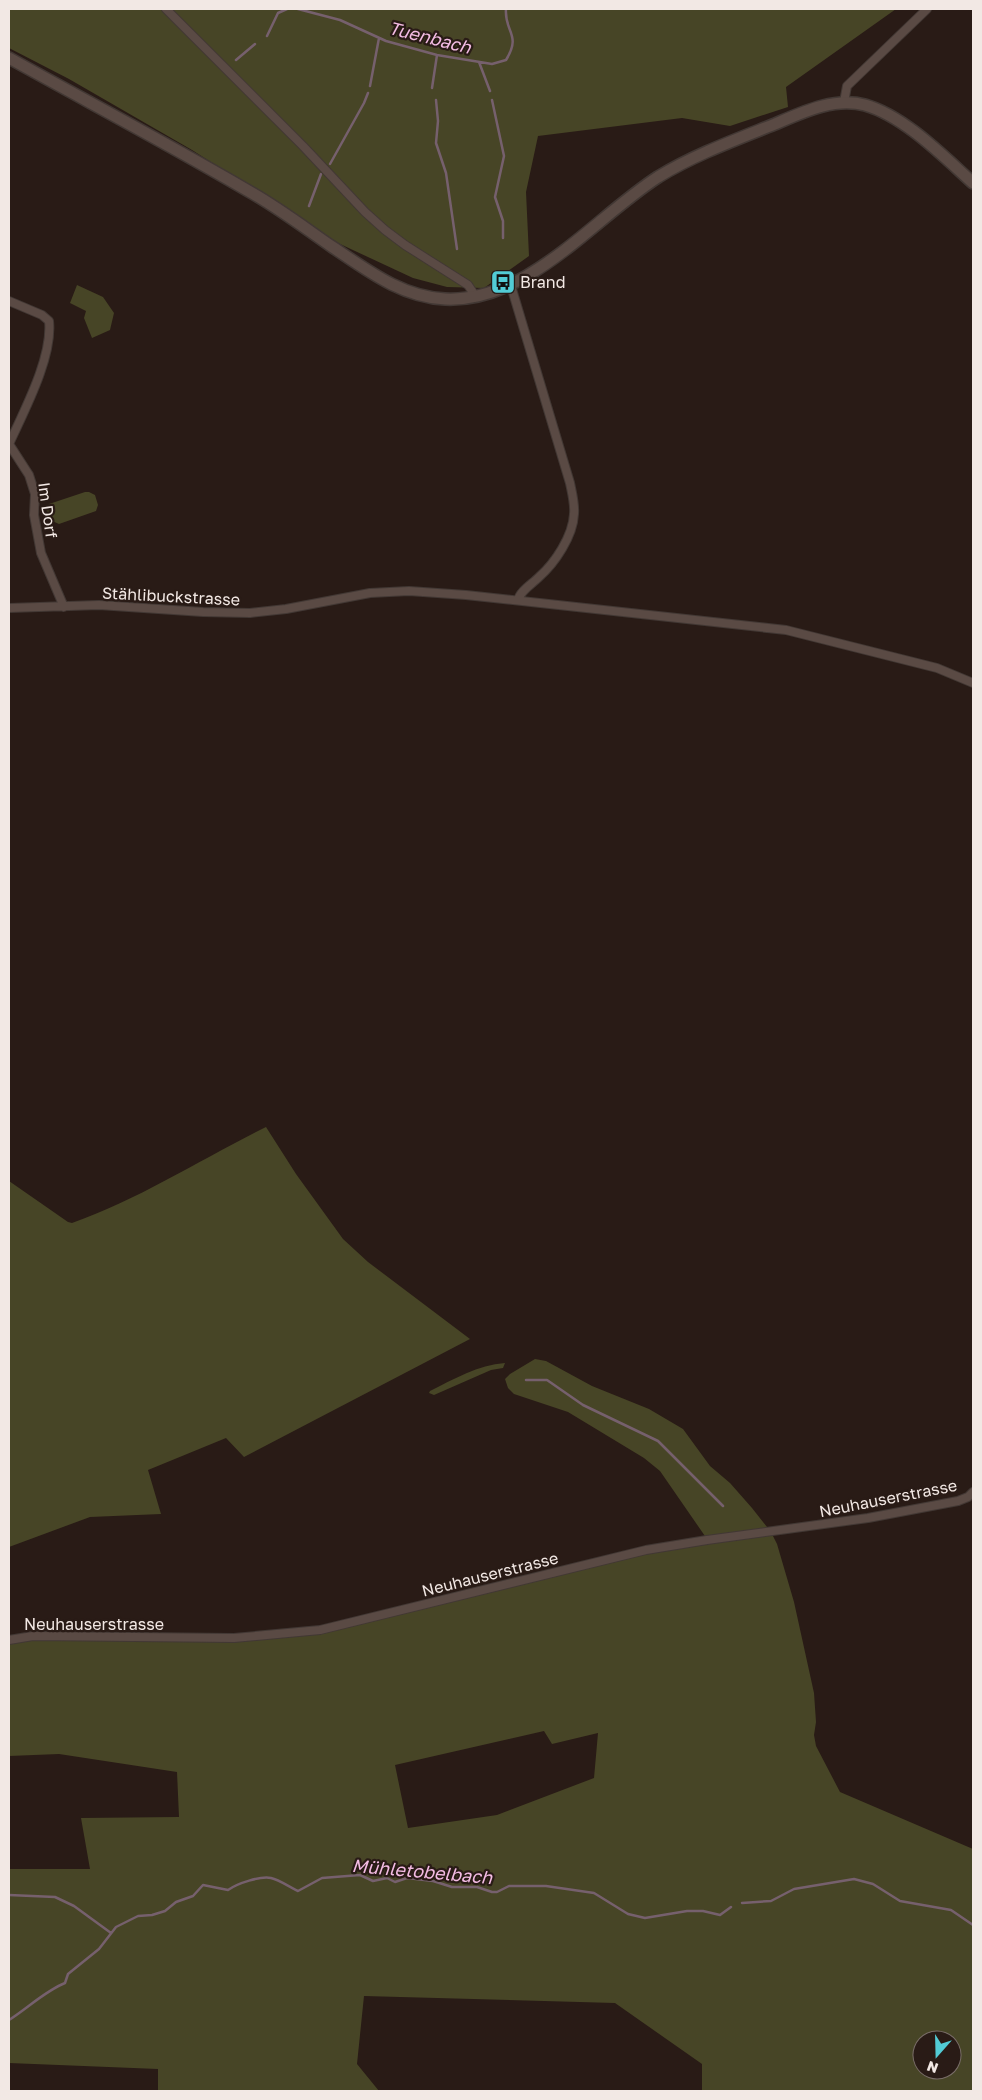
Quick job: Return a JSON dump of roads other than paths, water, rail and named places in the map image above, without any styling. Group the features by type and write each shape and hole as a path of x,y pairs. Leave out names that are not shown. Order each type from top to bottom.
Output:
{"street":[{"path":"166,9 303,146 365,212 405,245 468,285 476,297"},
{"path":"844,102 847,86 927,9"},
{"path":"9,58 251,193 394,286 434,298 462,299 476,297 511,286 550,261 643,188 680,165 813,108 844,102 865,105 892,117 907,127 973,183"},
{"path":"511,286 570,483 574,514 564,544 555,559 520,595 518,600"},
{"name":"Im Dorf","path":"9,300 46,317 49,321 50,329 47,349 9,444 29,475 35,494 34,515 41,553 64,607"},
{"name":"Stählibuckstrasse","path":"9,608 99,605 210,613 250,613 286,609 370,593 409,591 518,600 750,626 818,637 937,668 973,683"},
{"name":"Neuhauserstrasse","path":"9,1640 33,1636 234,1638 320,1630 646,1550 868,1518 958,1501 968,1497 973,1492"}],"waterway":[{"path":"267,36 278,13 287,9"},
{"name":"Tuenbach","path":"298,9 340,20 386,41 437,55 492,64 506,60 511,51 513,39 507,23 506,9"},
{"path":"370,86 379,38"},
{"path":"236,60 255,44"},
{"path":"432,88 437,55"},
{"path":"479,62 490,91"},
{"path":"330,164 368,93"},
{"path":"436,100 438,121 436,143 446,173 457,249"},
{"path":"492,100 504,156 495,197 503,221 503,238"},
{"path":"309,206 321,174"},
{"path":"526,1380 547,1380 583,1405 658,1441 723,1506"},
{"name":"Mühletobelbach","path":"9,2020 44,1995 65,1983 68,1974 99,1949 116,1927 138,1916 152,1915 165,1911 176,1902 193,1896 203,1885 228,1890 249,1881 271,1878 298,1891 322,1878 360,1875 373,1881 387,1878 395,1882 407,1878 433,1881 452,1887 477,1887 492,1892 497,1892 509,1886 546,1886 594,1893 628,1914 645,1918 687,1911 703,1911 720,1915 731,1907"},
{"name":"Mühletobelbach","path":"742,1903 771,1901 794,1889 854,1879 873,1884 900,1901 951,1910 973,1925"},
{"path":"9,1895 55,1897 74,1906 111,1933"}],"place":[{"name":"Brand","path":"503,282"}]}
